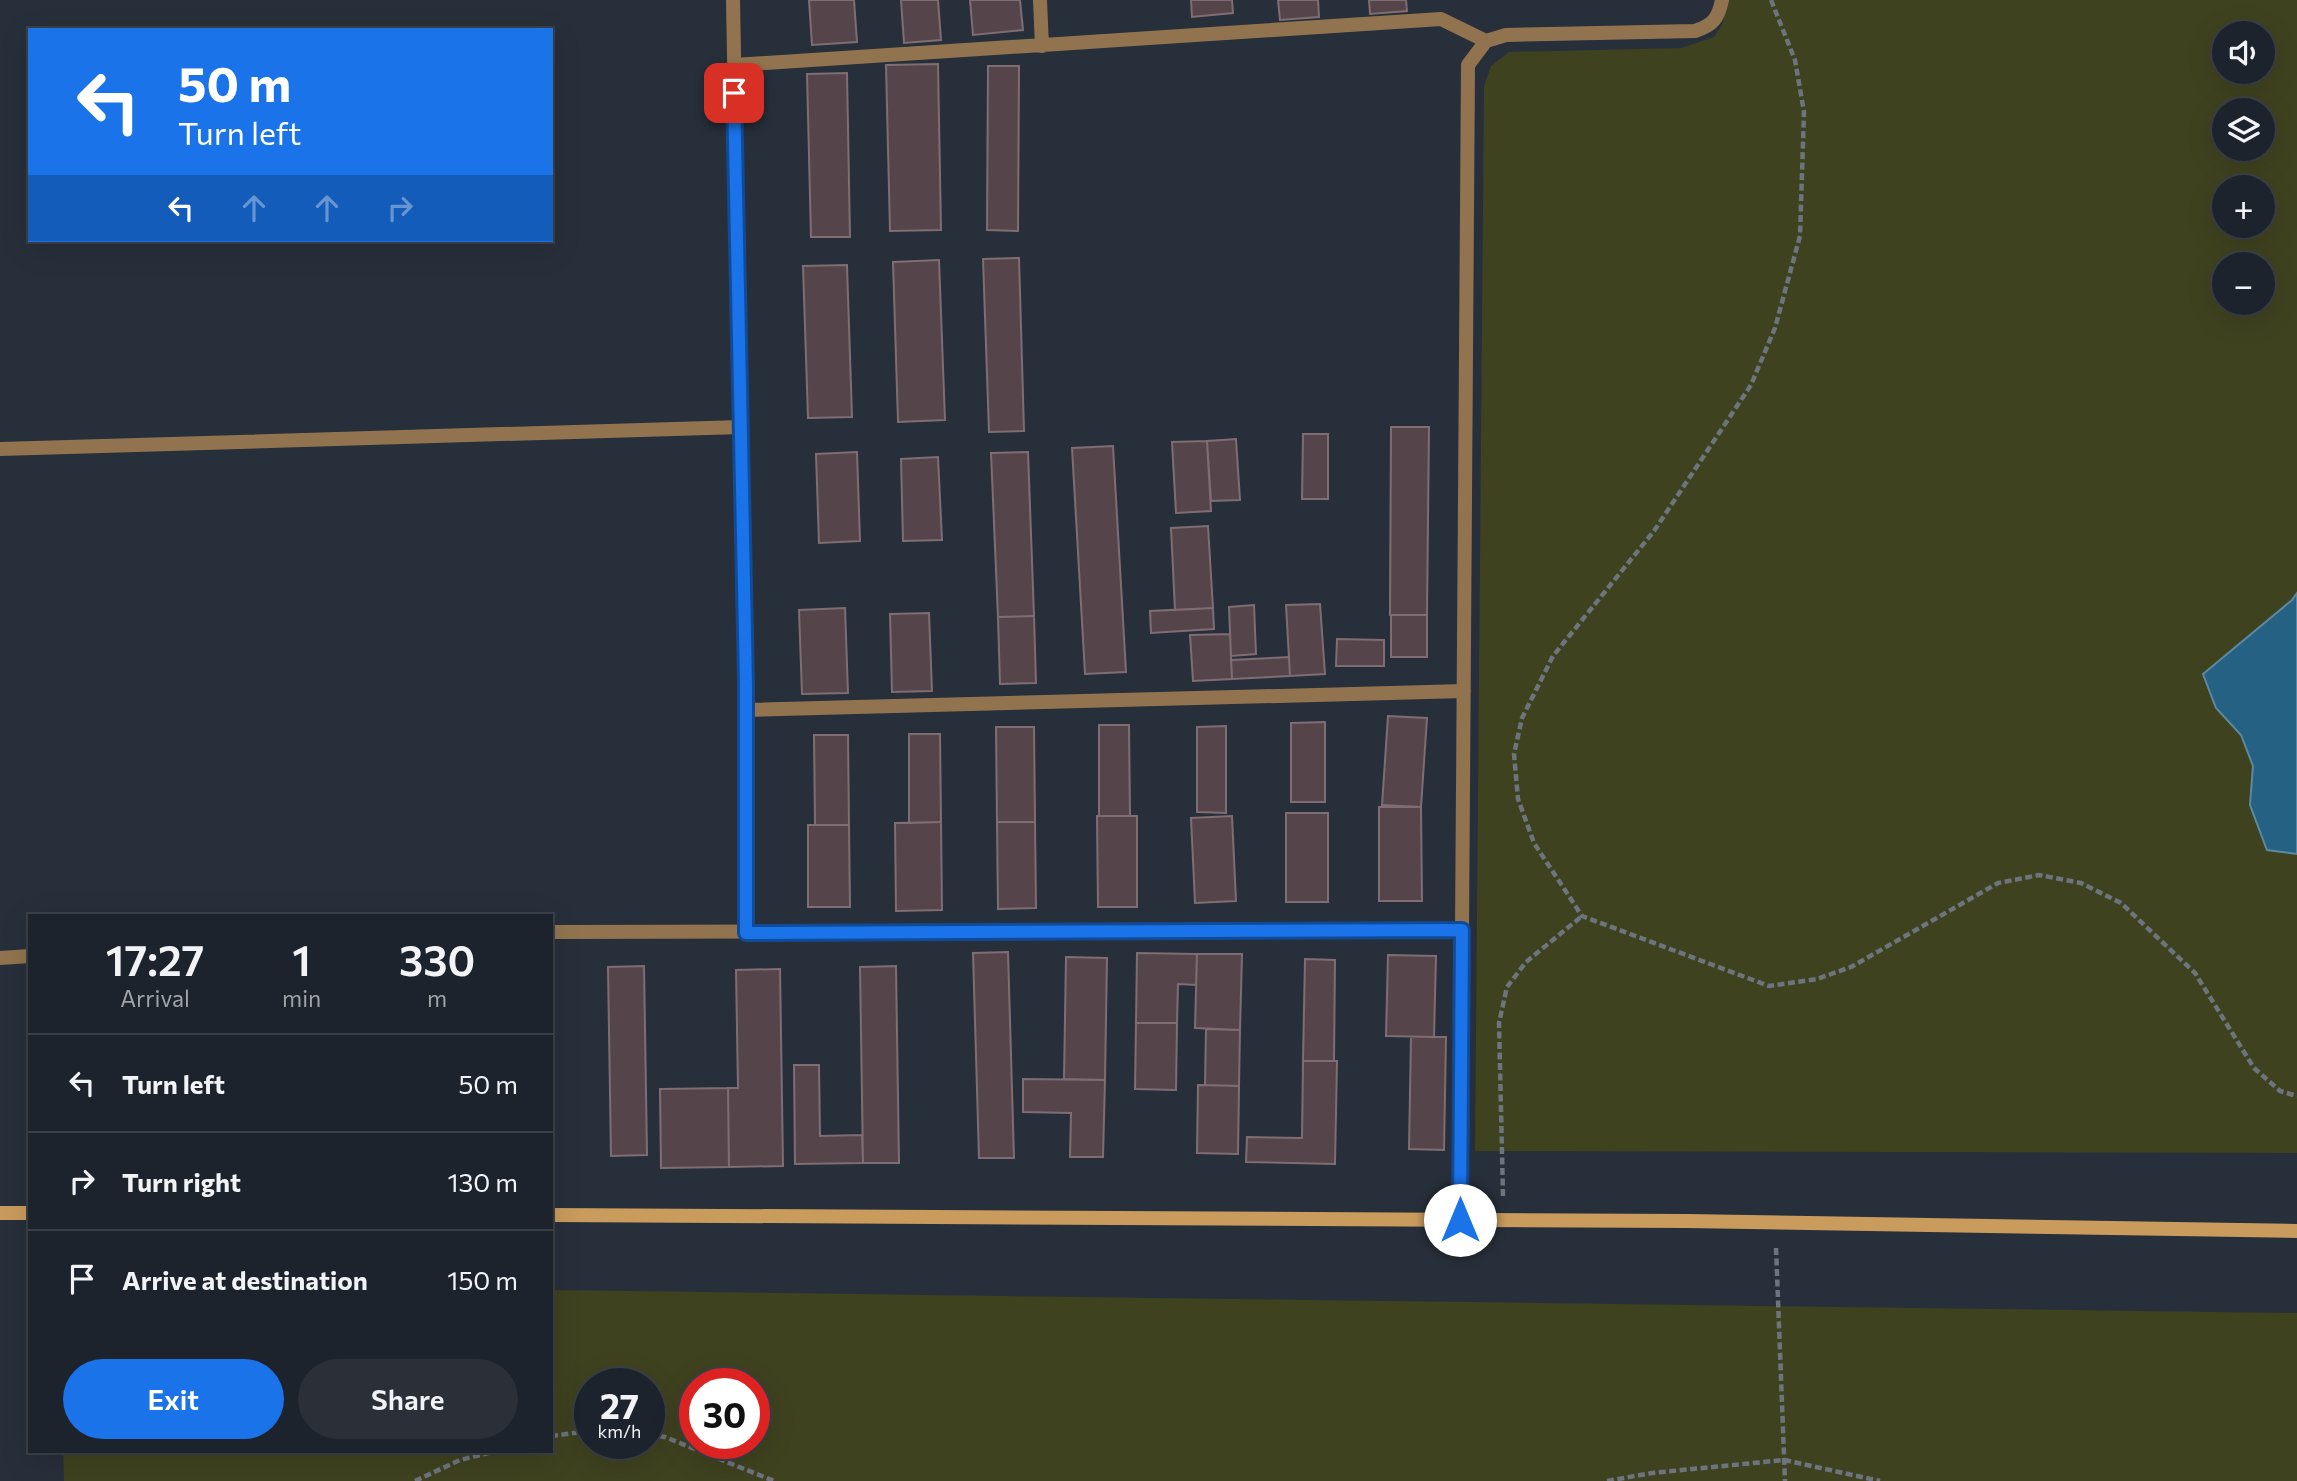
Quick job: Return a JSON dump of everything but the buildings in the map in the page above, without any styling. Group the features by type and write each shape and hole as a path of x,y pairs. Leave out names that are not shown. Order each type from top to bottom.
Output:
{"street":[{"path":"733,0 746,710 746,933"},
{"path":"1040,0 1042,46"},
{"path":"1460,1220 1468,65 1486,41 1506,35 1695,31 1711,26 1719,15 1723,0"},
{"path":"734,65 1441,19 1486,41"},
{"path":"0,449 741,427"},
{"path":"746,710 1464,691"},
{"path":"553,932 1462,930"},
{"path":"0,958 28,956"},
{"path":"0,1213 28,1213"},
{"path":"553,1215 1775,1222 2297,1231"}],"path":[{"path":"1771,0 1795,60 1804,112 1800,236 1775,328 1751,385 1654,531 1553,656 1522,718 1514,754 1518,800 1534,843 1582,916 1769,986 1817,979 1851,967 1998,883 2039,875 2081,883 2121,903 2195,974 2254,1068 2280,1091 2297,1096"},
{"path":"1504,1220 1499,1023 1507,987 1526,962 1582,916"},
{"path":"1775,1222 1785,1481"},
{"path":"553,1436 574,1433"},
{"path":"665,1437 774,1481"},
{"path":"415,1481 460,1460 488,1453"},
{"path":"1607,1481 1651,1473 1784,1460 1880,1481"}],"green space":[{"path":"1728,0 2297,0 2297,1153 1475,1151 1484,86 1491,66 1509,52 1681,48 1714,37 1722,25"},
{"path":"553,1290 2297,1313 2297,1481 64,1481 63,1453 553,1453"}],"water":[{"path":"2297,593 2297,854 2267,850 2250,805 2253,766 2241,735 2216,708 2203,674"}],"route":[{"path":"734,93 746,684 746,933 1462,930 1460,1220"}]}
